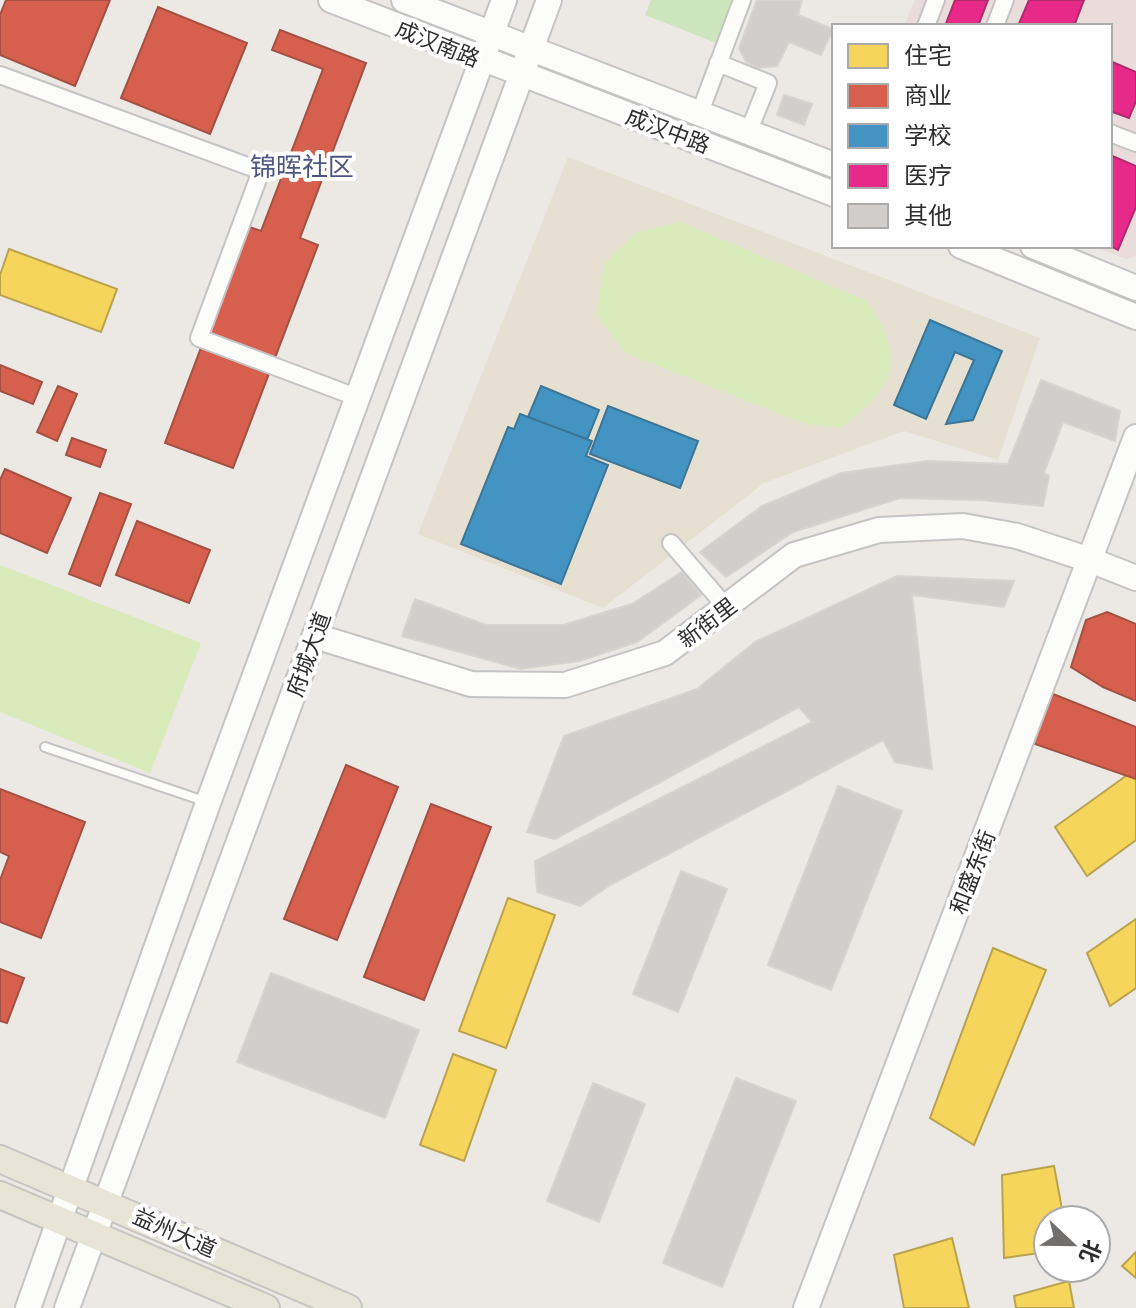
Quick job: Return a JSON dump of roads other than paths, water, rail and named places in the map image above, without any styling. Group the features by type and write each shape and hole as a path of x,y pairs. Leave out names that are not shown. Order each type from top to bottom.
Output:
{"main road":[{"name":"成汉南路","path":"331,0 501,67"},
{"name":"成汉南路","path":"404,0 510,41"},
{"name":"府城大道","path":"28,1308 356,397 501,67 510,41 504,0"},
{"name":"府城大道","path":"67,1308 315,636 510,41 549,0"},
{"name":"成汉中路","path":"510,41 832,164"},
{"name":"成汉中路","path":"501,67 832,193"},
{"path":"966,248 1136,317"},
{"path":"1038,248 1136,288"},
{"name":"和盛东街","path":"806,1308 1136,437"},
{"name":"新街里","path":"315,636 471,684 565,685 665,653 794,555 879,530 963,526 1017,536 1136,578"},
{"name":"益州大道","path":"0,1159 348,1308"},
{"name":"益州大道","path":"0,1195 266,1308"}],"street":[{"path":"699,115 742,0"},
{"path":"927,24 936,0"},
{"path":"996,24 1005,0"},
{"path":"718,63 768,83 748,133"},
{"path":"0,75 261,171 199,338 356,397"},
{"path":"1112,134 1136,143"},
{"path":"671,543 726,607"}],"lane":[{"path":"45,747 208,803"}],"district":[{"name":"锦晖社区","path":"302,166"}]}
